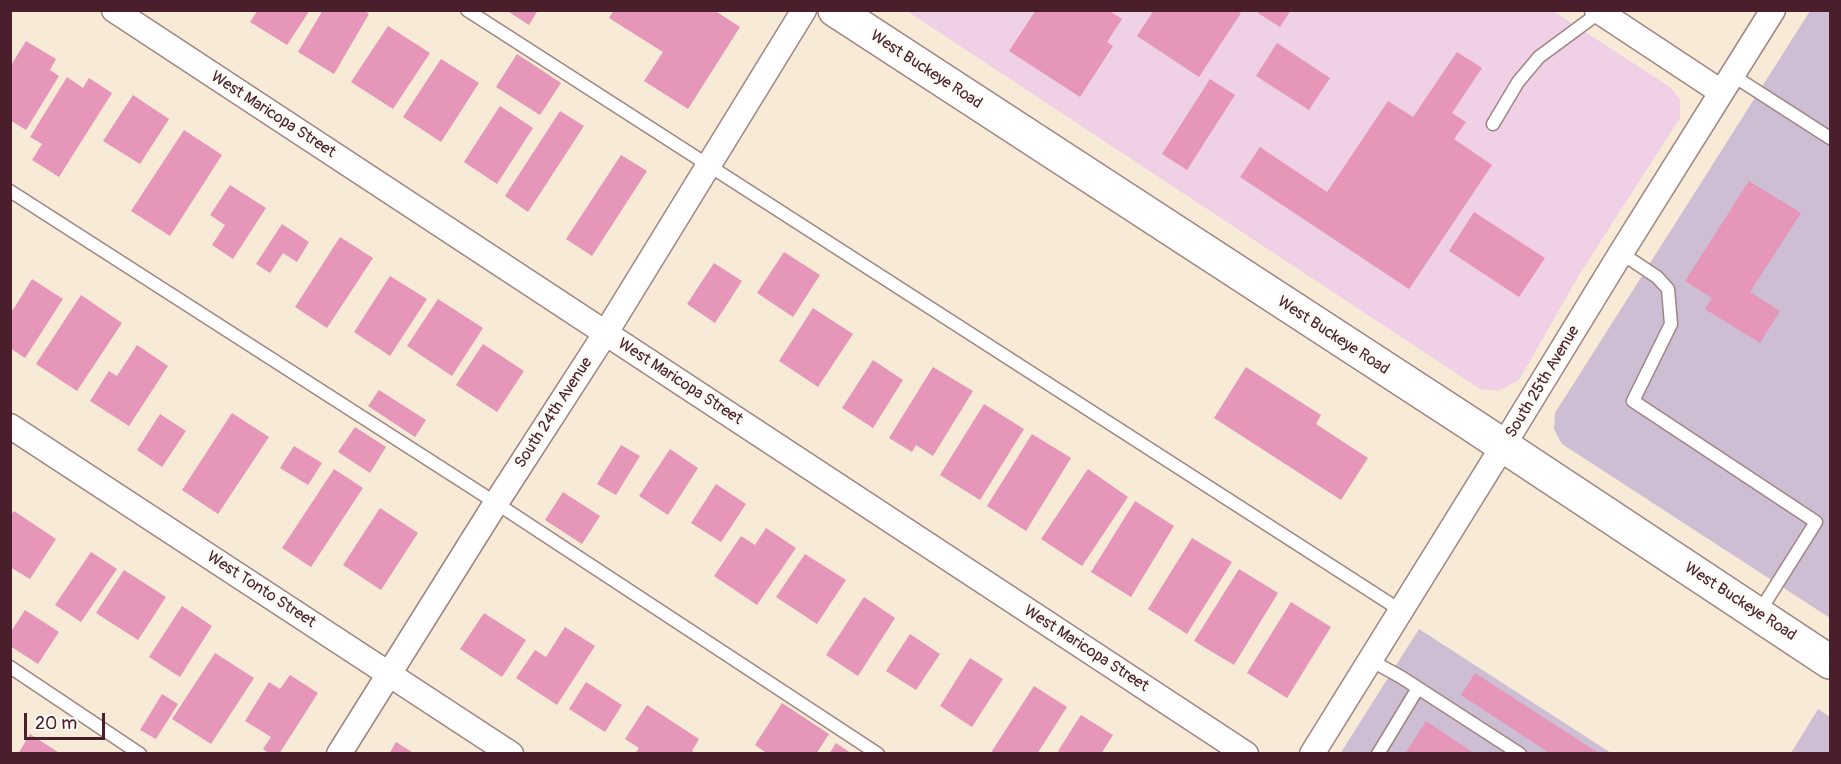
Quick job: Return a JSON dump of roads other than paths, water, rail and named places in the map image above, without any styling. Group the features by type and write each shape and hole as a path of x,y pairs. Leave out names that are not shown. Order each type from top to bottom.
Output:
{"main road":[{"name":"West Buckeye Road","path":"835,10 1830,662"}],"street":[{"name":"West Maricopa Street","path":"114,10 1246,753"},
{"name":"South 24th Avenue","path":"339,753 605,334 804,10"},
{"name":"South 25th Avenue","path":"1312,753 1503,446 1620,252 1773,10"},
{"path":"1599,11 1727,83"},
{"name":"West Tonto Street","path":"10,426 511,753"}],"lane":[{"path":"467,10 1400,610"},
{"path":"1493,124 1518,82 1539,57 1599,11"},
{"path":"1727,83 1830,138"},
{"path":"10,191 496,503 878,753"},
{"path":"1620,252 1657,277 1668,289 1671,324 1633,401 1816,522 1757,614"},
{"path":"1370,660 1520,753"},
{"path":"10,667 140,753"},
{"path":"1378,753 1418,688"}]}
